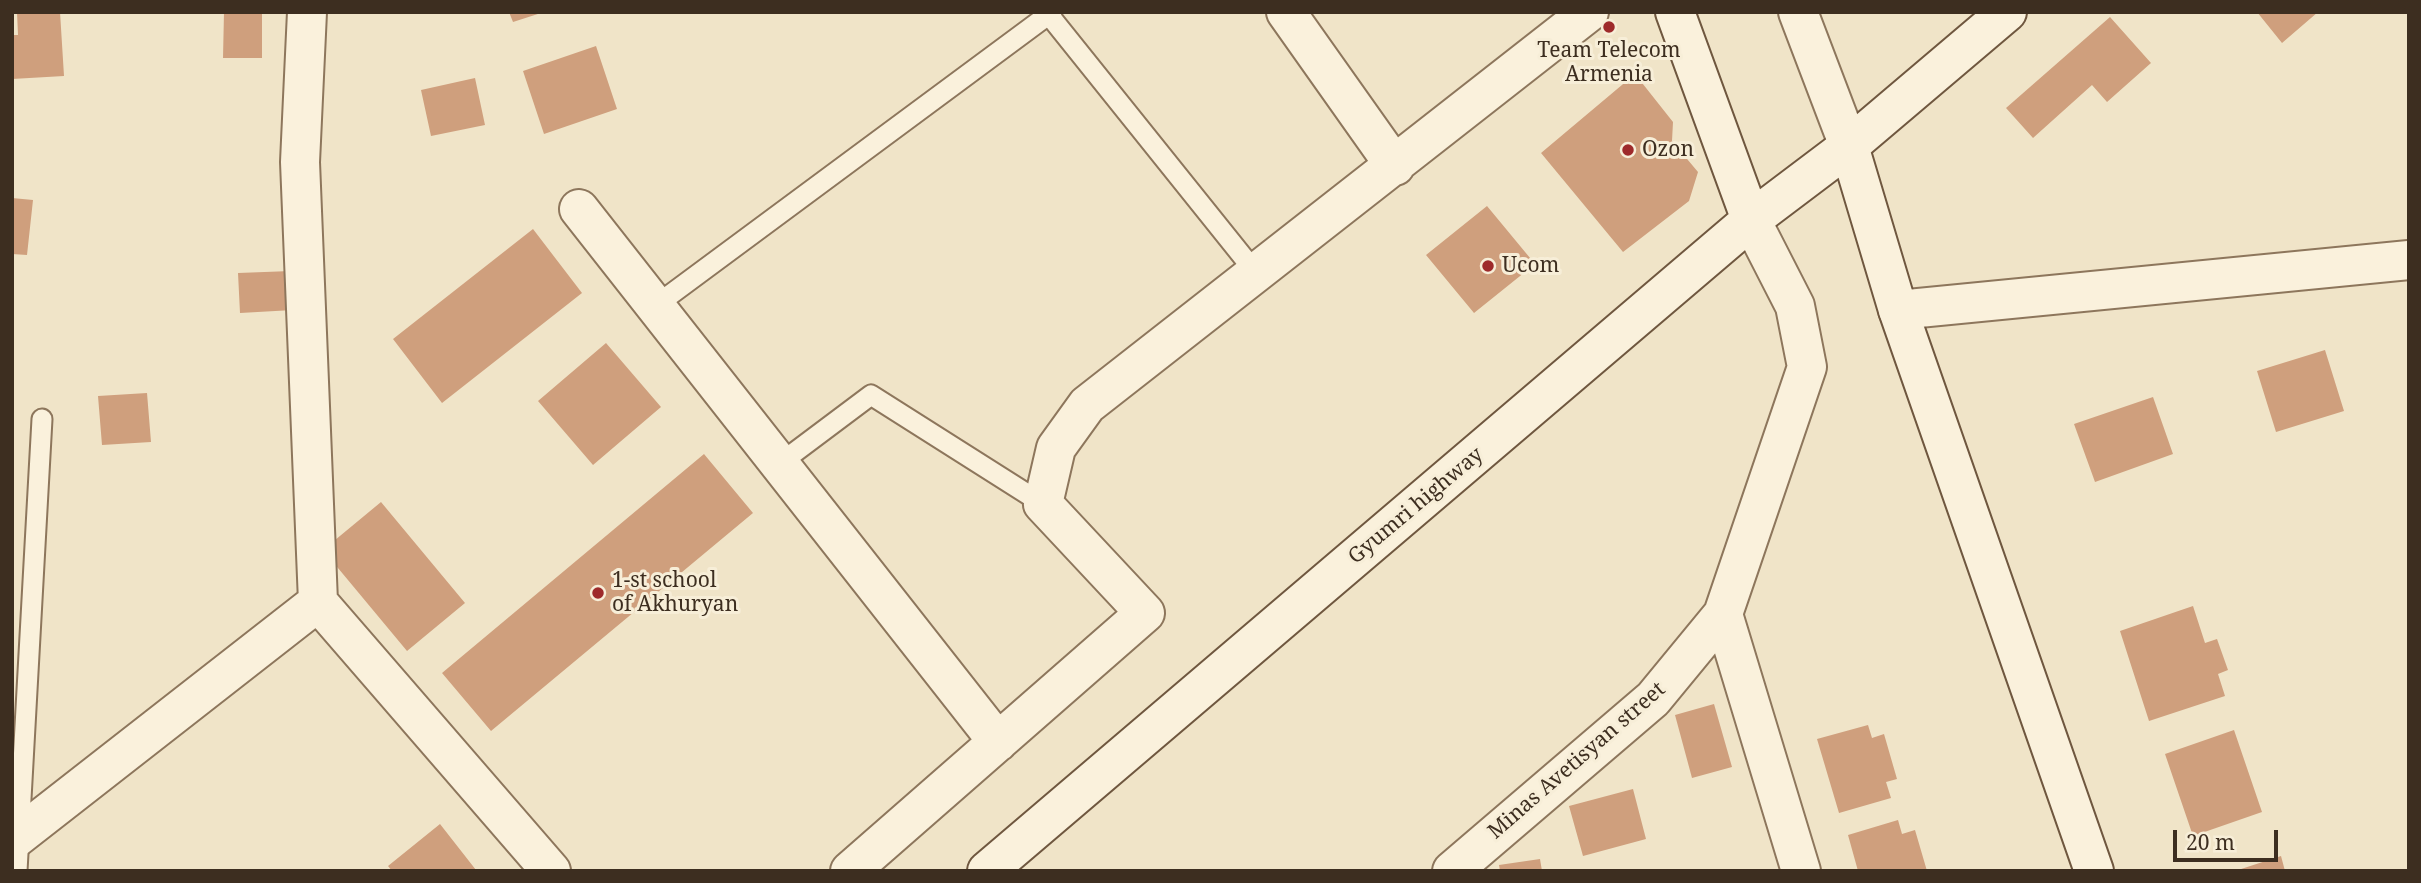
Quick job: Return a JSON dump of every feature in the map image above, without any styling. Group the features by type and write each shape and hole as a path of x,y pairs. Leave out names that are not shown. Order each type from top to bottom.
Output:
{"street":[{"path":"307,12 300,162 318,602 551,871"},
{"path":"1286,12 1395,166"},
{"path":"850,871 1145,613 1043,504 1055,448 1087,405 1589,12"},
{"path":"1675,12 1751,220 1795,306 1807,367 1723,614 1801,871"},
{"path":"1798,12 1849,146 1898,310 2094,871"},
{"name":"Gyumri highway","path":"987,871 1751,220 1849,146 2007,12"},
{"path":"579,209 998,742"},
{"path":"1898,310 2409,260"},
{"path":"16,849 318,602"},
{"name":"Minas Avetisyan street","path":"1452,871 1653,699 1723,614"}],"lane":[{"path":"655,306 1050,13 1256,273"},
{"path":"779,464 870,395 1043,504"},
{"path":"16,849 42,419"}],"building":[{"path":"17,12 60,12 64,76 12,79 12,35 18,35"},
{"path":"224,12 262,12 262,58 223,58"},
{"path":"509,12 541,12 541,13 513,22"},
{"path":"2257,12 2318,12 2282,43"},
{"path":"2110,17 2151,63 2107,102 2092,85 2033,138 2006,108"},
{"path":"596,46 617,109 544,134 523,71"},
{"path":"1635,74 1673,122 1672,141 1698,172 1689,201 1623,252 1541,153"},
{"path":"475,78 485,125 431,136 421,90"},
{"path":"12,198 33,200 27,255 12,254"},
{"path":"1487,206 1535,264 1474,313 1426,255"},
{"path":"533,229 582,293 442,403 393,339"},
{"path":"291,271 293,310 240,313 238,273"},
{"path":"606,343 661,407 593,465 538,401"},
{"path":"2325,350 2344,411 2276,432 2257,371"},
{"path":"147,393 151,442 102,445 98,396"},
{"path":"2153,397 2173,454 2095,482 2074,424"},
{"name":"1-st school of Akhuryan","path":"704,454 753,513 491,731 442,673"},
{"path":"381,502 465,603 407,651 323,550"},
{"path":"2193,606 2205,643 2217,639 2228,670 2218,674 2225,696 2149,721 2120,631"},
{"path":"1714,704 1732,767 1692,778 1675,715"},
{"path":"1868,725 1872,738 1884,734 1897,779 1886,782 1891,798 1839,813 1817,739"},
{"path":"2234,730 2262,812 2193,836 2165,754"},
{"path":"1633,789 1646,839 1583,856 1569,806"},
{"path":"1898,820 1902,834 1915,830 1927,871 1858,871 1848,835"},
{"path":"440,824 476,870 392,871 388,866"},
{"path":"2281,856 2285,871 2238,871 2238,870"},
{"path":"1540,859 1542,871 1500,871 1499,865"}],"place":[{"name":"Team Telecom Armenia","path":"1609,27"},
{"name":"Ozon","path":"1628,150"},
{"name":"Ucom","path":"1488,266"},
{"name":"1-st school of Akhuryan","path":"598,593"}]}
